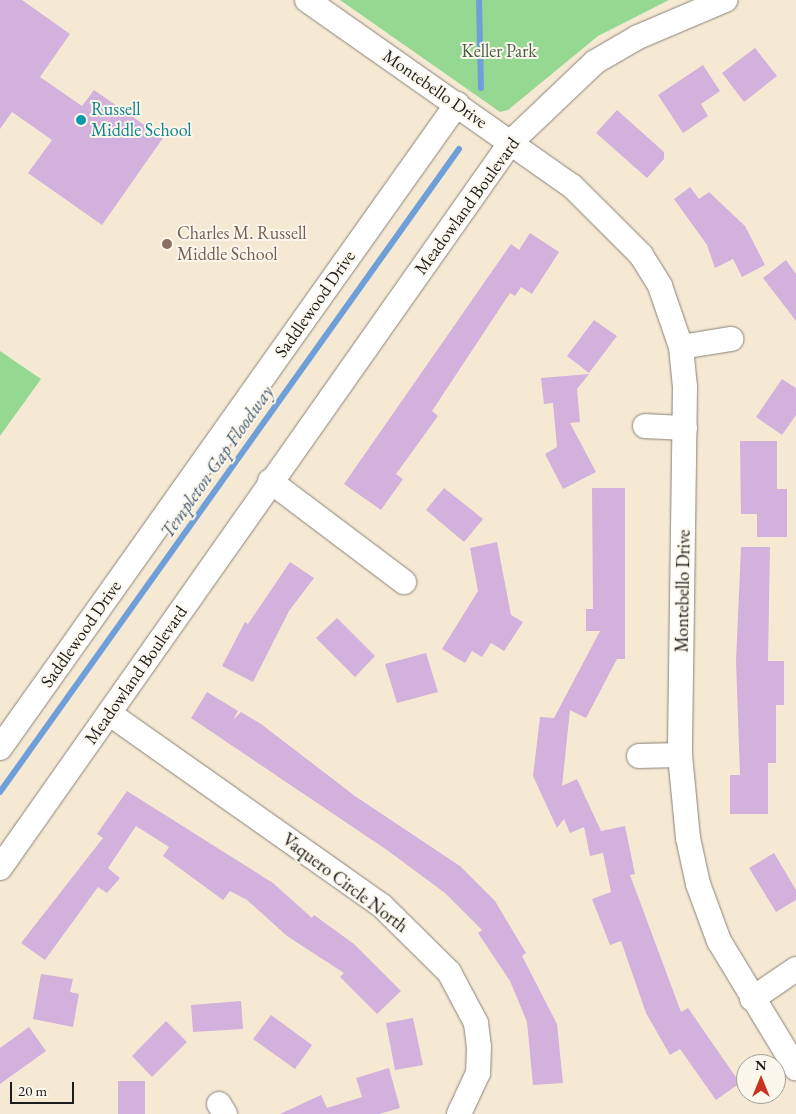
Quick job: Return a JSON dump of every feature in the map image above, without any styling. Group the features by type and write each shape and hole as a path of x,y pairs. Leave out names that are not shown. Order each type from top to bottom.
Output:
{"street":[{"name":"Montebello Drive","path":"307,0 572,186 641,255 660,286 681,347 685,428 680,755 682,798 698,884 719,941 752,999 796,1068"},
{"name":"Meadowland Boulevard","path":"0,868 110,714 270,481 511,142 596,62 638,37 725,0"},
{"name":"Saddlewood Drive","path":"0,748 457,104"},
{"path":"681,347 731,339"},
{"path":"645,426 685,428"},
{"path":"270,481 404,582"},
{"name":"Vaquero Circle North","path":"110,714 382,906 434,955 449,972 476,1023 478,1073 459,1114"},
{"path":"639,756 680,755"},
{"path":"752,999 796,969"}],"green space":[{"name":"Keller Park","path":"340,0 669,0 598,36 508,110 500,112"},
{"path":"0,351 41,379 0,436"}],"building":[{"name":"Russell Middle School","path":"0,0 22,0 70,34 40,77 82,106 94,90 163,138 102,225 28,173 52,140 12,112 0,129"},
{"path":"755,48 777,76 744,102 722,73"},
{"path":"703,65 720,91 701,104 708,116 683,133 658,95"},
{"path":"617,110 664,152 664,159 647,178 596,133"},
{"path":"690,187 699,199 709,192 745,226 765,265 742,277 733,259 715,268 707,245 674,199"},
{"path":"530,233 559,252 532,294 521,287 515,296 510,293 432,411 438,416 396,474 403,479 381,510 344,484 511,244 519,250"},
{"path":"786,260 796,274 796,321 763,278"},
{"path":"594,320 617,336 589,373 567,356"},
{"path":"589,374 577,389 580,422 570,423 596,472 563,489 545,454 557,447 553,403 544,404 541,378"},
{"path":"782,379 796,388 796,415 782,435 756,417"},
{"path":"740,441 777,441 777,489 787,489 787,537 757,537 757,514 741,514"},
{"path":"444,488 483,519 464,542 426,510"},
{"path":"592,488 625,488 625,659 617,659 586,718 570,710 562,786 577,779 601,831 625,826 635,874 630,875 681,1012 688,1008 736,1077 736,1086 716,1100 680,1049 670,1055 646,1013 621,941 610,945 592,899 611,892 603,853 590,856 584,827 570,833 564,819 557,828 533,776 540,717 554,718 600,631 586,631 586,609 593,609"},
{"path":"497,542 511,615 523,622 504,651 491,643 482,657 472,651 465,663 442,649 478,591 470,548"},
{"path":"741,547 770,547 768,661 784,661 784,705 776,705 776,763 768,763 768,814 730,814 730,775 740,775 736,661"},
{"path":"290,562 314,578 289,611 253,682 222,666 245,622 248,624"},
{"path":"337,618 375,656 355,677 316,638"},
{"path":"426,653 438,692 397,703 385,664"},
{"path":"207,692 238,711 233,720 241,712 261,724 355,796 460,866 495,901 526,953 522,956 557,1024 563,1083 533,1085 527,1022 510,981 478,933 482,930 445,893 387,850 191,718"},
{"path":"127,791 273,883 312,918 314,915 354,944 401,991 377,1014 340,977 344,973 287,936 247,900 230,891 223,900 163,856 169,847 136,826 108,868 120,878 107,893 98,887 45,960 21,943 103,838 97,834"},
{"path":"774,853 796,890 796,900 776,912 749,868"},
{"path":"41,974 73,979 70,992 79,994 73,1027 33,1019"},
{"path":"241,1001 243,1029 193,1032 191,1005"},
{"path":"271,1015 312,1045 295,1069 253,1039"},
{"path":"413,1018 423,1065 395,1070 386,1023"},
{"path":"166,1021 187,1042 152,1077 132,1056"},
{"path":"29,1027 46,1051 0,1084 0,1048"},
{"path":"389,1068 400,1108 379,1114 280,1114 321,1095 327,1108 362,1097 356,1078"},
{"path":"118,1081 145,1081 145,1114 118,1114"}],"waterway":[{"name":"Templeton Gap Floodway","path":"479,0 481,88"},
{"name":"Templeton Gap Floodway","path":"0,792 459,149"}],"place":[{"name":"Russell Middle School","path":"81,120"},
{"name":"Charles M. Russell Middle School","path":"167,244"}]}
